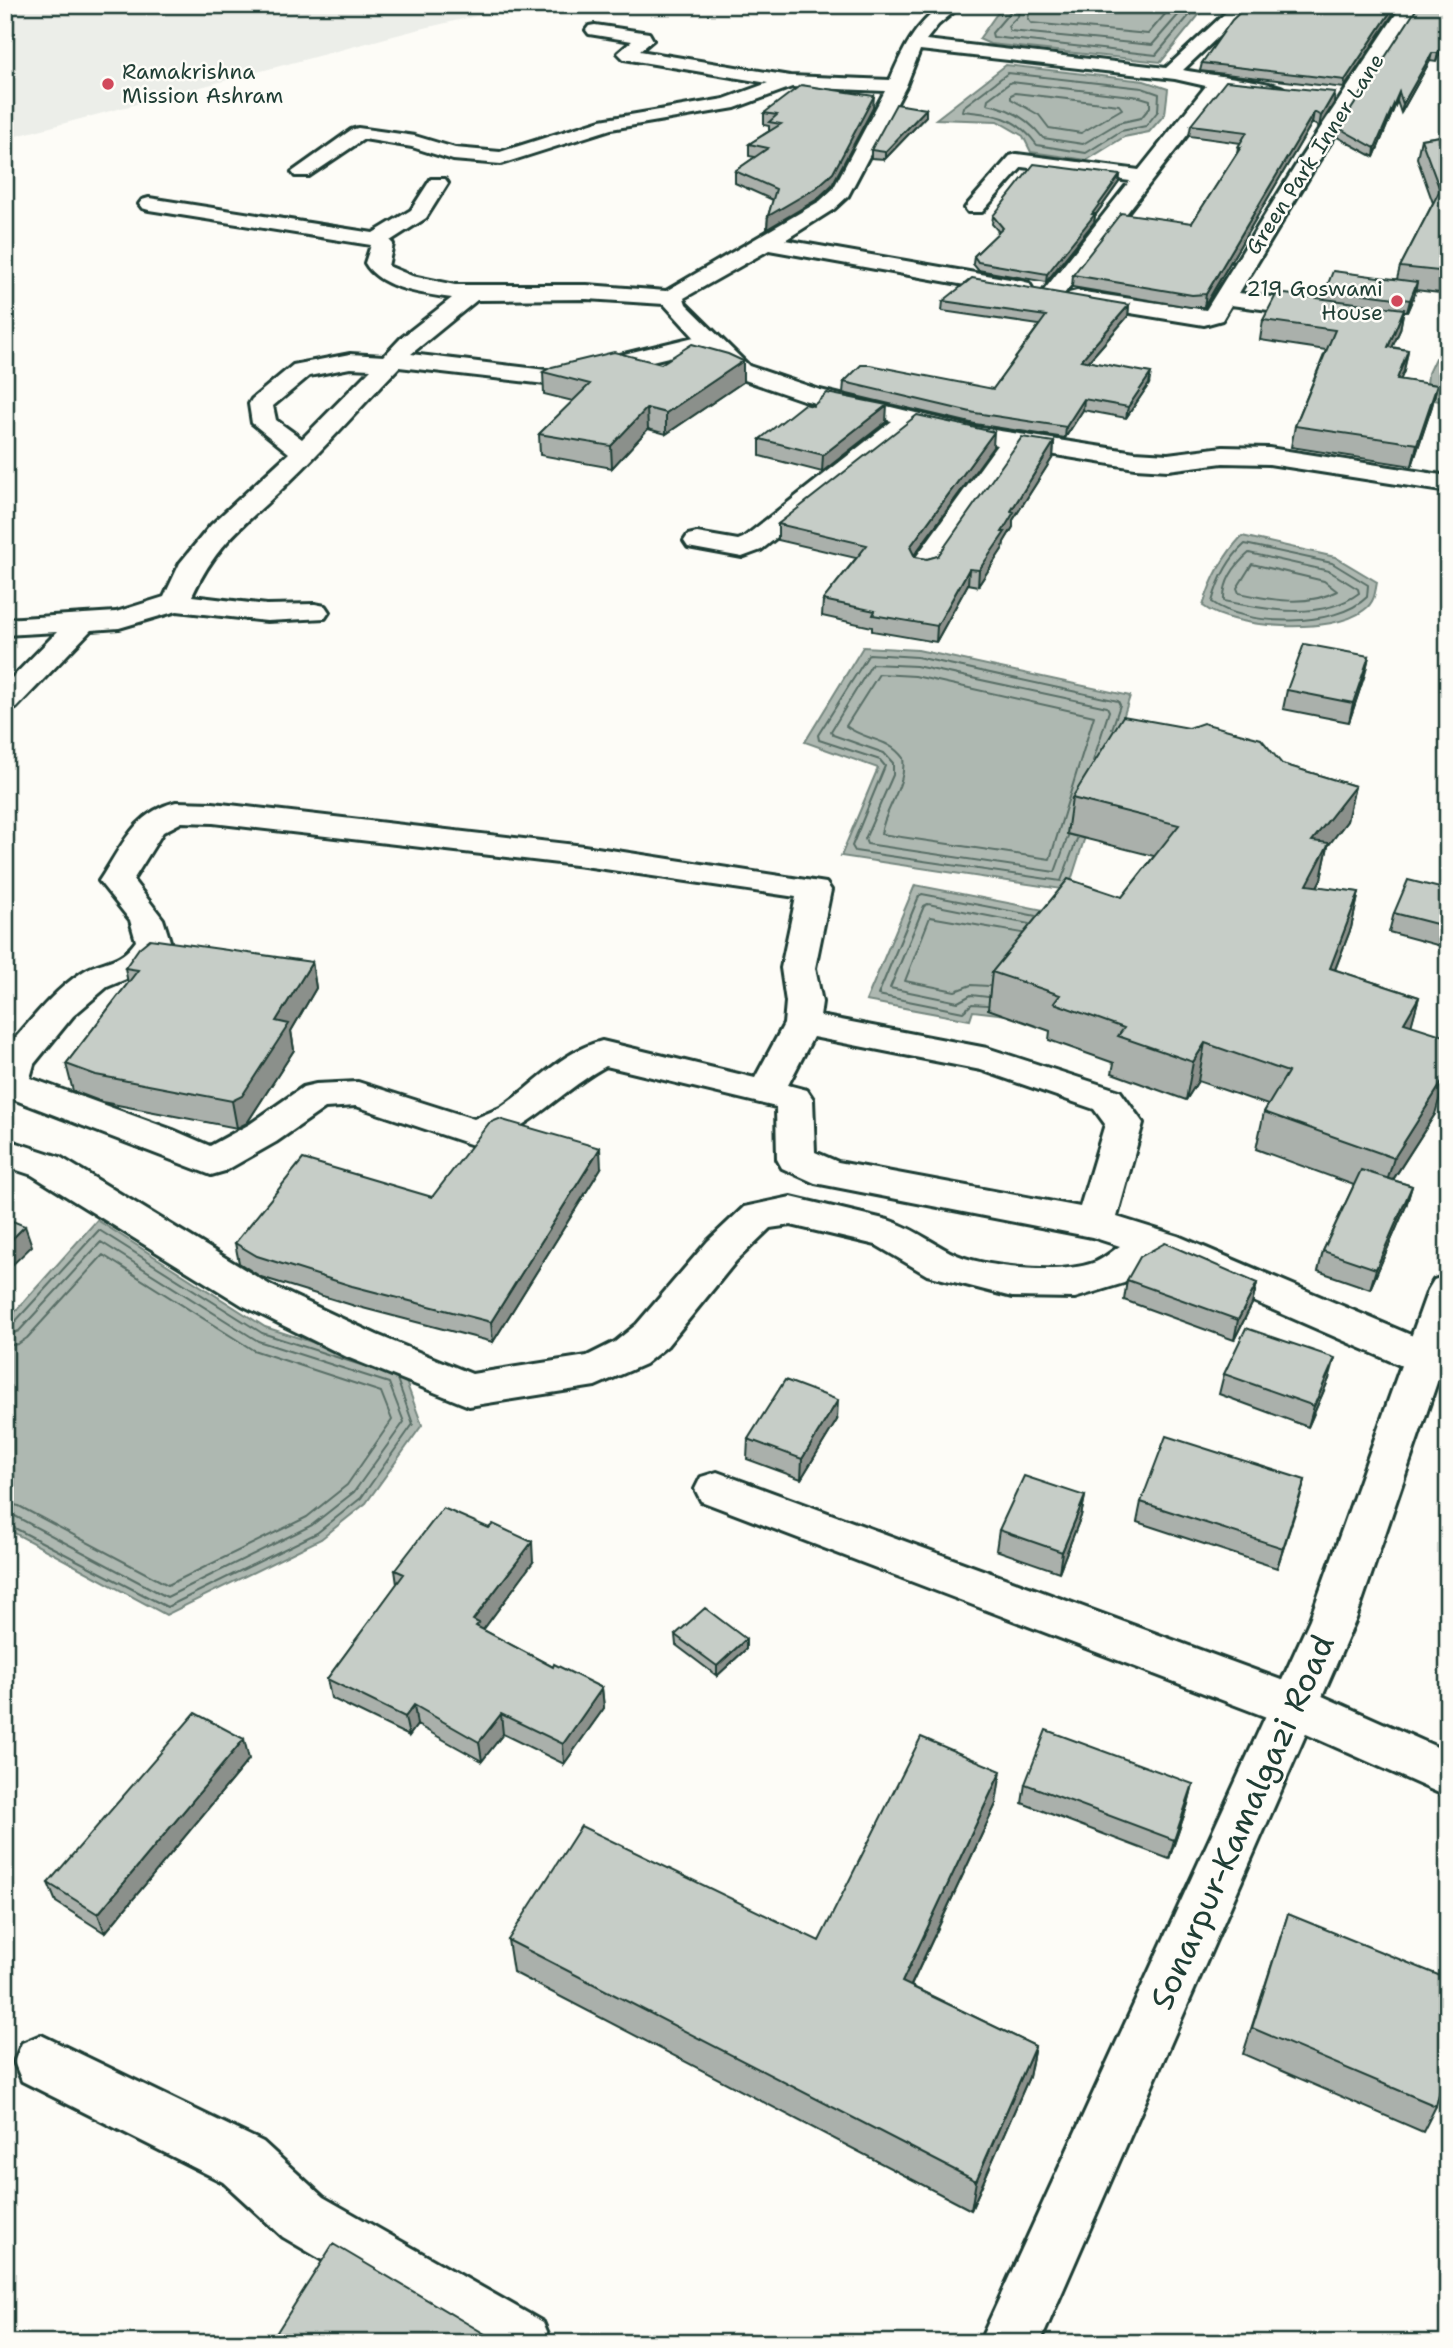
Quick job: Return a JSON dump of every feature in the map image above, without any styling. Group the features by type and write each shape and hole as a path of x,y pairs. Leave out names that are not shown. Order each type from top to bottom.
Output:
{"street":[{"path":"673,298 682,288 766,243 827,205 841,192 897,86 914,44 932,21 954,5"},
{"path":"1175,74 1174,69 1244,5"},
{"name":"Green Park Inner Lane","path":"1226,298 1350,97 1411,5"},
{"path":"595,30 645,39 627,53 630,55 790,80 897,86"},
{"path":"914,44 1175,74 1218,83 1298,92"},
{"path":"302,172 358,134 415,142 453,154 501,158 608,124 728,104 790,80"},
{"path":"1052,294 1218,83"},
{"path":"1324,94 1350,97"},
{"path":"975,208 1017,160 1145,177"},
{"path":"377,240 419,214 438,183"},
{"path":"149,204 377,240 382,244 376,263 380,270 415,284 471,294 587,292 673,298"},
{"path":"766,243 1203,318 1214,315 1226,298 1346,313"},
{"path":"175,602 204,549 304,452 409,343 471,294"},
{"path":"673,298 676,306 741,371 813,395 910,419 1013,440 1135,460 1168,462 1223,455 1269,456 1448,484"},
{"path":"304,452 264,424 261,404 301,370 350,362 392,361 554,378 709,340"},
{"path":"698,541 743,550 910,419"},
{"path":"925,564 1013,440"},
{"path":"6,635 141,615 175,602 267,613 315,612"},
{"path":"5,702 82,623"},
{"path":"6,635 61,645"},
{"path":"766,1092 802,1024 804,1002 799,968 814,890 583,856 213,813 176,812 151,826 116,881 146,919 153,941 138,962 95,979 60,1008 16,1060 9,1084 160,1139 211,1162 264,1133 316,1096 358,1094 476,1133 512,1117 572,1069 602,1053 794,1099 796,1159 829,1174 1096,1224 1164,1247 1424,1358"},
{"path":"802,1024 987,1060 1107,1100 1124,1122 1096,1224"},
{"path":"5,1152 46,1166 256,1295 362,1346 469,1390 595,1370 630,1353 652,1335 722,1251 758,1217 791,1211 888,1234 941,1265 1012,1282 1039,1284 1075,1283 1110,1273 1140,1252 1164,1247"},
{"name":"Sonarpur-Kamalgazi Road","path":"1009,2343 1333,1619 1448,1290"},
{"path":"717,1489 1294,1706 1448,1775"},
{"path":"41,2062 243,2162 303,2217 522,2343"}],"shaded area":[{"name":"Ramakrishna Mission Ashram","path":"5,5 523,5 416,30 5,139"}],"water":[{"path":"1007,5 1207,5 1161,62 990,44 979,39 996,15"},
{"path":"1006,65 1144,81 1168,89 1165,114 1149,132 1124,137 1087,160 1031,152 1023,136 997,121 936,119"},
{"path":"1435,358 1448,359 1448,402 1426,399 1428,373"},
{"path":"1242,536 1335,557 1377,582 1372,601 1364,610 1349,618 1307,626 1259,624 1217,614 1203,606 1218,569"},
{"path":"863,647 918,650 1130,696 1068,890 841,856 878,768 805,742"},
{"path":"915,885 1064,914 1032,1018 973,1011 970,1020 866,1001"},
{"path":"97,1220 265,1327 402,1371 422,1425 366,1503 321,1539 166,1615 5,1528 5,1323"}],"building":[{"path":"1248,5 1395,5 1345,80 1202,63 1232,20"},
{"path":"1419,5 1432,5 1448,11 1448,44 1443,43 1438,53 1432,53 1403,104 1399,92 1375,148 1339,128"},
{"path":"1226,81 1335,92 1321,116 1314,112 1206,294 1192,295 1073,275 1121,213 1192,223 1241,147 1238,147 1247,132 1191,125"},
{"path":"801,85 874,96 833,173 816,188 768,216 776,189 735,171 768,148 749,144 781,124 769,122 777,115 764,113"},
{"path":"896,104 926,109 885,152 871,150"},
{"path":"1448,135 1448,272 1400,267 1440,190 1421,139"},
{"path":"1034,164 1120,175 1092,214 1095,214 1047,274 978,262 974,256 1003,228 993,216"},
{"path":"1333,271 1417,282 1410,300 1326,289"},
{"path":"972,278 1129,305 1081,360 1151,373 1128,407 1084,399 1066,427 975,413 844,382 861,365 870,365 993,389 1046,316 943,301"},
{"path":"1277,293 1404,309 1388,347 1408,350 1397,379 1437,385 1417,444 1295,426 1335,330 1263,320"},
{"path":"692,344 743,361 666,413 647,408 611,446 539,434 590,384 543,372 552,367 614,352 661,364"},
{"path":"827,393 887,405 823,455 760,439 804,404 813,406"},
{"path":"917,415 994,432 910,547 915,557 927,559 938,556 1022,437 1054,442 1011,511 1014,512 1002,532 1005,532 979,570 969,569 937,626 873,615 875,611 823,600 867,545 778,524"},
{"path":"1304,644 1369,656 1353,703 1287,690"},
{"path":"1123,716 1189,728 1203,723 1261,739 1282,764 1355,786 1312,841 1329,843 1307,885 1359,892 1330,968 1419,997 1404,1023 1448,1037 1446,1076 1394,1158 1264,1112 1288,1072 1205,1043 1193,1062 1118,1036 1124,1028 1054,1003 1060,995 992,972 1068,879 1122,897 1179,825 1072,798"},
{"path":"1408,880 1448,890 1448,927 1394,913"},
{"path":"150,939 312,962 276,1021 289,1024 242,1096 232,1101 96,1075 66,1064 138,970 125,968 139,948"},
{"path":"499,1119 600,1148 491,1322 352,1286 257,1256 235,1243 303,1159 432,1197 489,1123"},
{"path":"1361,1170 1412,1186 1376,1269 1323,1251"},
{"path":"5,1218 25,1226 5,1246"},
{"path":"1165,1243 1257,1283 1238,1320 1127,1280 1140,1257"},
{"path":"1246,1328 1335,1358 1314,1406 1224,1374"},
{"path":"785,1380 838,1400 802,1459 748,1439"},
{"path":"1166,1436 1305,1480 1283,1548 1141,1502"},
{"path":"1024,1476 1085,1496 1062,1552 999,1530"},
{"path":"443,1508 489,1528 493,1524 532,1542 473,1620 479,1623 476,1626 553,1667 554,1664 602,1688 563,1744 501,1714 479,1742 414,1705 405,1717 327,1679 404,1574 395,1570"},
{"path":"705,1608 746,1639 717,1666 675,1635"},
{"path":"195,1713 244,1739 98,1914 48,1883"},
{"path":"1046,1730 1193,1784 1174,1840 1025,1784"},
{"path":"921,1737 1001,1771 902,1982 1035,2046 976,2181 508,1940 581,1826 819,1941"},
{"path":"1288,1914 1448,1979 1448,2058 1436,2106 1252,2028"},
{"path":"333,2244 500,2343 270,2343"}],"place":[{"name":"Ramakrishna Mission Ashram","path":"108,84"},
{"name":"219 Goswami House","path":"1397,301"}]}
